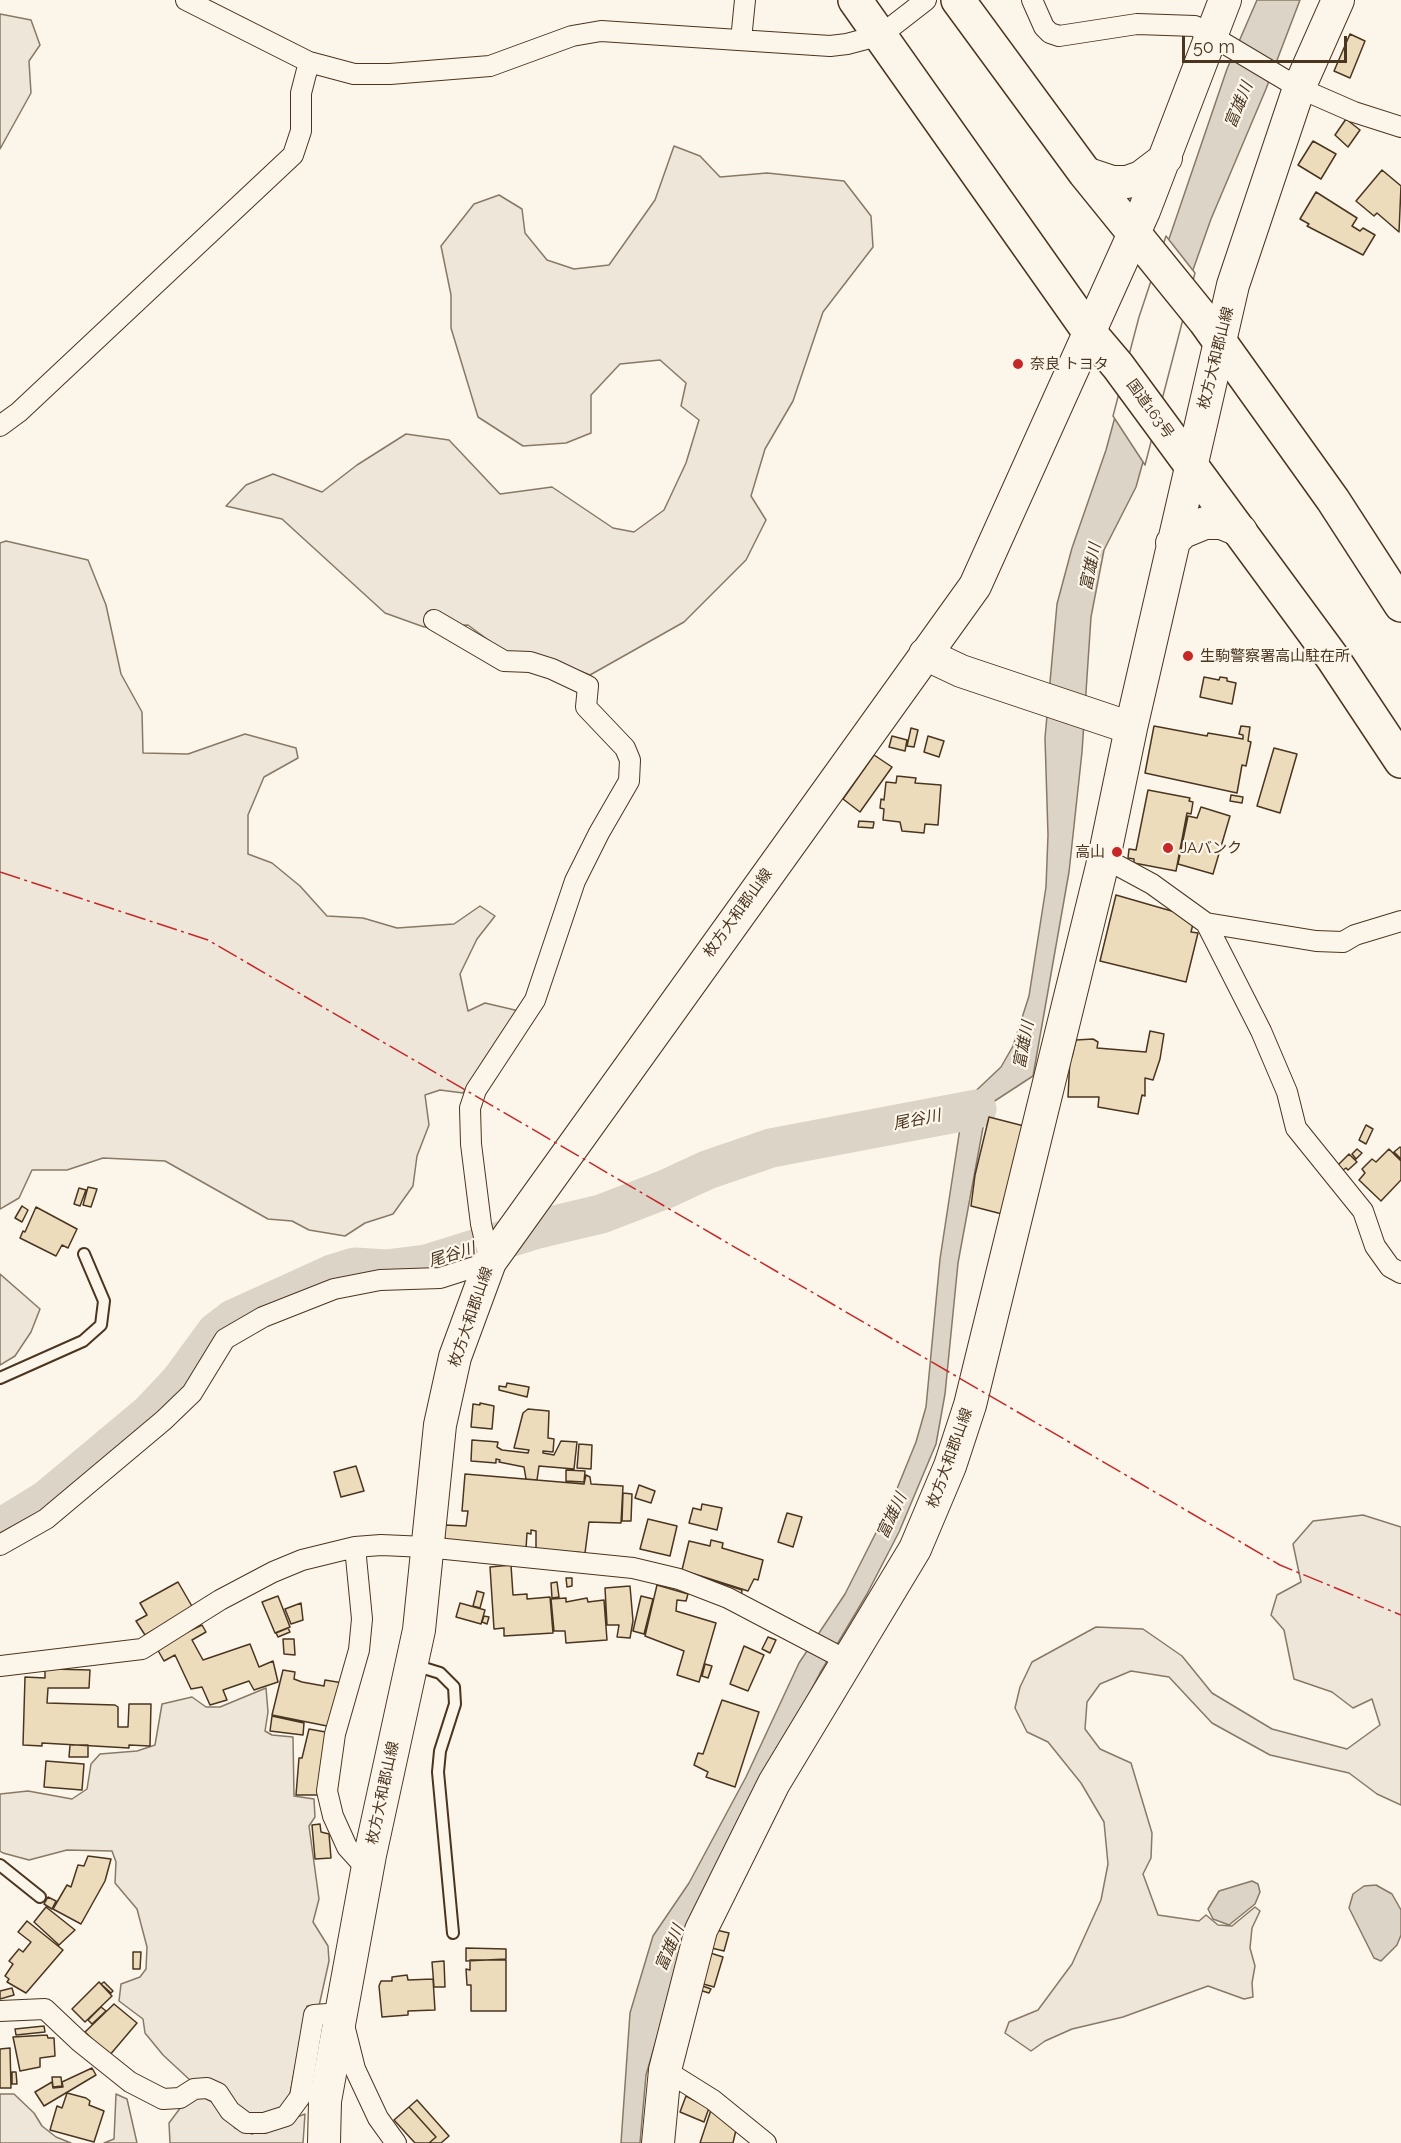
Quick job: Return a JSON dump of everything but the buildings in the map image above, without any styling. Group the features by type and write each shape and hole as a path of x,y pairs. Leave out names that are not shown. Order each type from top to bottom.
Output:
{"highway":[{"name":"国道163号","path":"855,0 1090,333 1118,366 1332,657 1401,761"},
{"path":"958,0 1084,173 1213,331 1398,595"}],"main road":[{"name":"枚方大和郡山線","path":"324,2143 325,2101 367,1869 419,1630 440,1425 455,1357 490,1262 975,585 1090,333 1142,245 1166,158 1209,36 1225,0"},
{"name":"枚方大和郡山線","path":"658,2143 665,2070 701,1930 774,1783 915,1549 950,1466 970,1405 1104,858 1190,465 1213,331 1243,250 1289,82 1338,0"},
{"path":"1084,173 1113,182 1127,182 1141,177 1166,158"},
{"path":"1172,543 1183,532 1205,523 1221,523 1241,531"},
{"path":"925,654 961,671 1131,728"}],"street":[{"path":"186,0 309,62 354,74 490,66 572,36 601,31 830,46 881,35 926,0"},
{"path":"741,40 745,0"},
{"path":"1032,0 1044,27 1050,33 1059,36 1137,24 1186,23 1196,26 1209,36 1289,82 1354,112 1401,128"},
{"path":"0,426 19,412 293,155 301,131 301,93 309,62"},
{"path":"0,1545 46,1519 164,1420 192,1393 225,1339 263,1317 334,1290 380,1280 408,1281 440,1278 490,1262 481,1224 471,1144 470,1108 476,1090 535,1000 575,882 599,833 629,781 630,760 625,748 586,707 588,686 552,669 530,662 504,661 434,620"},
{"path":"1104,858 1152,884 1206,923 1316,941 1343,942 1355,935 1401,921"},
{"path":"1206,923 1261,1031 1287,1092 1296,1128 1363,1211 1375,1246 1390,1267 1401,1273"},
{"path":"0,1666 142,1649 220,1600 273,1572 302,1560 355,1547 426,1547 633,1568 679,1579 728,1598 848,1661"},
{"path":"355,1547 361,1609 358,1650 335,1734 327,1791 333,1816 347,1847 367,1869"},
{"path":"0,2010 45,2009 80,2042 130,2082 163,2099 180,2098 194,2089 207,2088 218,2093 230,2110 246,2123 264,2123 286,2116 300,2097 314,2015 341,2013 355,2069 378,2118 396,2143"},
{"path":"665,2070 713,2100 766,2143"}],"lane":[{"path":"0,1378 83,1341 101,1325 104,1301 84,1254"},
{"path":"411,1664 440,1673 454,1687 455,1704 440,1751 438,1772 453,1934"},
{"path":"0,1865 40,1897"}],"shaded area":[{"path":"0,14 31,20 40,45 29,61 31,93 0,149"},
{"path":"674,146 700,156 720,177 767,173 844,181 871,216 873,247 823,312 793,401 765,449 751,496 766,520 746,560 684,622 590,675 536,654 507,654 468,625 424,627 385,613 282,519 226,506 246,485 273,474 322,492 357,465 406,434 449,440 500,494 552,487 613,528 634,532 664,510 686,463 699,420 681,406 686,383 660,360 620,364 591,395 591,433 566,443 523,446 478,417 451,328 451,295 441,246 474,204 499,195 522,209 525,233 547,260 574,269 609,265 655,200"},
{"path":"6,541 88,560 106,605 121,674 142,712 143,753 188,754 245,734 296,748 298,758 264,777 248,815 248,854 272,863 300,886 327,916 363,918 397,928 454,924 480,906 495,916 477,939 460,974 468,1011 485,1003 519,1011 463,1093 440,1090 425,1095 429,1125 417,1156 413,1186 393,1214 365,1223 345,1236 309,1230 292,1221 268,1219 165,1161 103,1158 67,1170 32,1170 19,1198 0,1209 0,543"},
{"path":"0,1274 40,1309 31,1332 15,1356 0,1365"},
{"path":"1363,1515 1401,1527 1401,1805 1377,1794 1349,1773 1270,1755 1212,1723 1169,1677 1131,1671 1100,1684 1087,1702 1085,1729 1100,1749 1131,1763 1152,1833 1151,1858 1143,1874 1158,1915 1199,1921 1206,1915 1218,1925 1232,1926 1255,1907 1260,1911 1252,1928 1250,1948 1255,1966 1252,1983 1253,1997 1244,1999 1208,1986 1123,2017 1072,2029 1045,2041 1031,2051 1005,2033 1009,2022 1038,2010 1072,1964 1101,1900 1108,1864 1104,1822 1081,1783 1048,1742 1027,1732 1015,1708 1020,1687 1032,1662 1096,1627 1143,1629 1182,1656 1212,1693 1272,1729 1347,1749 1380,1725 1372,1699 1353,1708 1332,1692 1294,1679 1284,1630 1271,1615 1277,1595 1301,1582 1293,1544 1313,1521"},
{"path":"266,1688 268,1712 265,1731 272,1735 293,1737 294,1796 314,1799 315,1817 309,1826 319,1899 313,1922 328,1946 329,1961 319,2006 307,2006 290,2094 284,2107 251,2117 237,2107 226,2087 205,2080 190,2080 163,2055 145,2033 143,2019 119,2001 121,1984 140,1977 146,1969 147,1947 137,1909 115,1883 116,1862 112,1851 67,1850 29,1860 3,1853 0,1851 0,1794 28,1791 72,1799 87,1789 91,1764 100,1754 137,1751 155,1745 162,1704 192,1697 206,1707 220,1707"},
{"path":"0,2094 14,2094 34,2113 42,2126 56,2137 71,2143 0,2143"},
{"path":"116,2094 127,2099 137,2143 104,2143 114,2139"},
{"path":"200,2095 219,2106 235,2128 252,2134 305,2114 303,2143 170,2143 169,2123 184,2103"}],"water":[{"name":"富雄川","path":"1257,0 1300,0 1266,89 1211,219 1188,284 1167,376 1136,487 1104,550 1091,617 1082,752 1069,872 1033,1076 987,1106 958,1263 945,1394 936,1444 899,1532 766,1775 677,1970 646,2075 640,2143 621,2143 630,2013 653,1936 689,1883 746,1777 799,1663 845,1594 892,1501 916,1442 926,1407 940,1259 964,1102 1001,1067 1013,1046 1029,996 1046,887 1048,835 1045,738 1057,604 1072,548 1106,450 1142,318 1227,69"},
{"path":"1252,1881 1258,1884 1260,1892 1255,1904 1229,1925 1213,1919 1208,1909 1219,1891"},
{"path":"1376,1885 1392,1894 1401,1910 1401,1935 1397,1945 1381,1961 1374,1958 1349,1908 1353,1894 1364,1886"}],"pier":[{"path":"1166,236 1195,273 1145,465 1113,416 1139,317"}],"waterway":[{"name":"尾谷川","path":"0,1528 46,1500 149,1414 180,1381 216,1332 233,1319 332,1274 355,1267 386,1269 426,1264 538,1229 601,1214 666,1189 707,1170 771,1148 977,1109"}],"power":[{"path":"0,872 208,940 1280,1565 1401,1615"}],"place":[{"name":"奈良 トヨタ","path":"1018,364"},
{"name":"生駒警察署高山駐在所","path":"1188,656"},
{"name":"JAバンク","path":"1168,848"},
{"name":"高山","path":"1117,852"}]}
